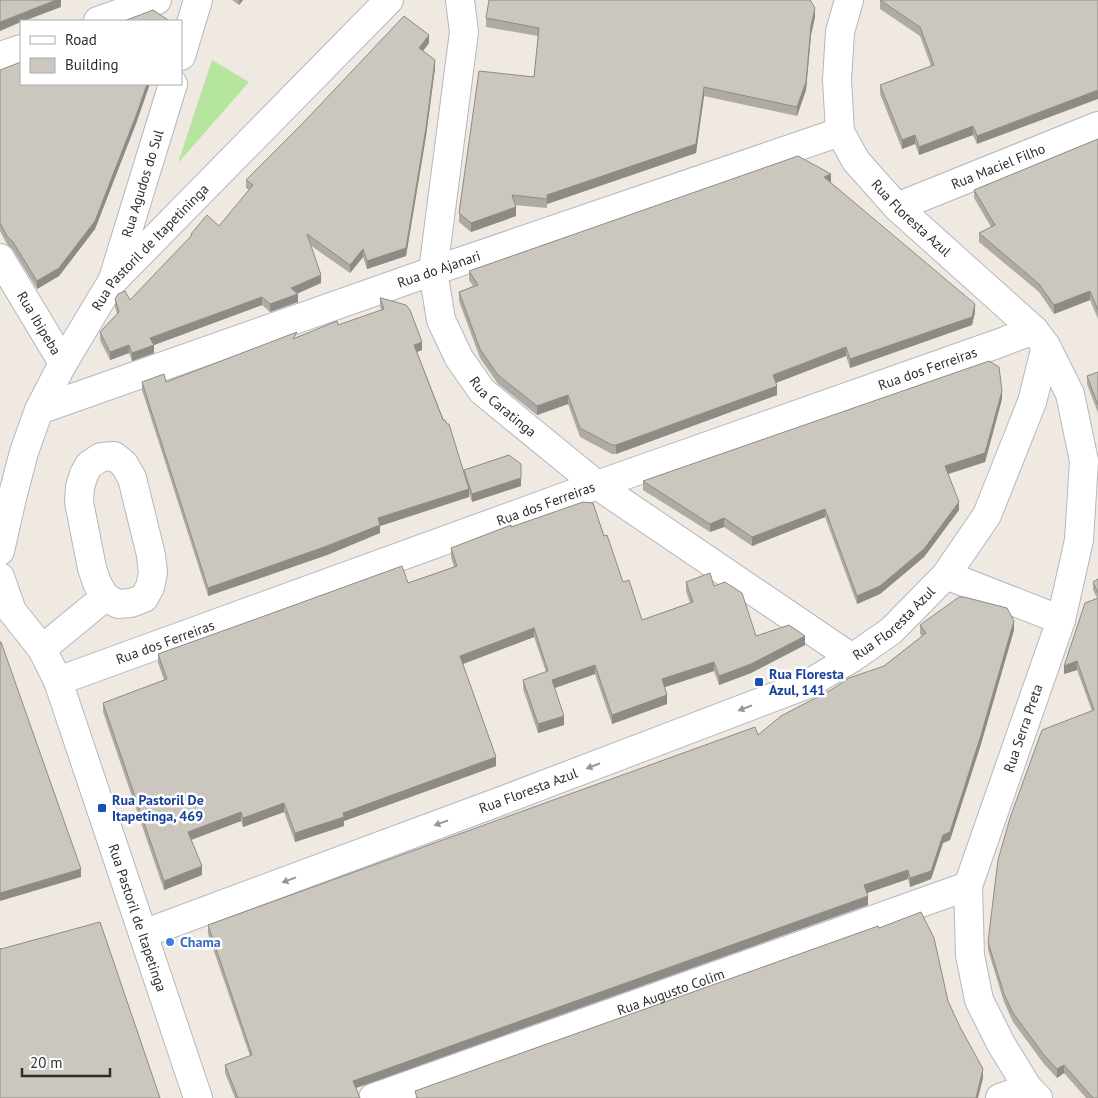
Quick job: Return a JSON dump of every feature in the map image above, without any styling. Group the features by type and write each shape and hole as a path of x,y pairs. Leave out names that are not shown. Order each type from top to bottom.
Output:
{"street":[{"path":"101,20 157,0"},
{"path":"182,53 198,0"},
{"name":"Rua Pastoril de Itapetininga","path":"0,551 24,452 39,410 63,363 112,283 389,0"},
{"name":"Rua Caratinga","path":"460,0 464,32 433,271 442,320 459,358 482,391 597,485 852,658"},
{"name":"Rua Floresta Azul","path":"143,934 518,795 808,684 852,658 891,631 946,576 987,515 1032,402 1040,338 897,207 856,161 840,132 837,80 840,32 849,0"},
{"path":"0,56 20,49"},
{"name":"Rua Agudos do Sul","path":"112,283 173,85"},
{"name":"Rua Maciel Filho","path":"897,207 1098,126"},
{"name":"Rua do Ajanari","path":"39,410 433,271 840,132"},
{"name":"Rua Ibipeba","path":"0,258 63,363"},
{"name":"Rua dos Ferreiras","path":"58,681 597,485 997,344 1040,338"},
{"name":"Rua Serra Preta","path":"1033,1093 1001,1044 979,1000 970,955 968,886 1060,620 1079,540 1084,461 1070,394 1040,338"},
{"path":"114,456 124,464 132,478 151,555 152,573 150,587 144,598 131,603 118,604 105,597 92,568 79,502 80,487 89,464 101,457 114,456"},
{"path":"946,576 1060,620"},
{"name":"Rua Pastoril de Itapetinga","path":"0,577 6,613 42,649 58,681 198,1098"},
{"path":"42,649 105,597"},
{"name":"Rua Augusto Colim","path":"373,1098 968,886"},
{"path":"1000,1098 1033,1093"}],"green space":[{"path":"212,60 249,82 178,163"}],"building":[{"path":"0,0 56,0 0,22"},
{"path":"489,0 810,0 815,8 811,26 806,82 797,107 704,87 696,144 547,195 547,199 512,195 516,207 471,223 459,213 479,71 534,77 539,28 486,18"},
{"path":"880,0 1098,0 1098,90 977,136 973,126 919,147 915,135 902,140 880,85 934,65 920,27"},
{"path":"153,10 168,20 127,20"},
{"path":"404,16 429,35 419,48 435,60 406,248 367,261 363,249 350,265 307,234 321,275 291,288 298,294 270,304 262,297 150,338 154,345 132,353 129,345 110,352 100,332 119,312 115,299 118,294 125,291 130,300 192,235 207,215 219,226 253,185 246,180"},
{"path":"20,62 20,85 147,85 95,221 59,268 37,281 0,223 0,70"},
{"path":"1098,139 1098,310 1090,291 1054,305 1039,284 979,233 995,225 974,190"},
{"path":"798,156 831,174 824,177 975,304 972,317 850,359 846,347 773,375 777,386 616,445 612,445 580,428 568,395 537,406 498,375 480,349 459,292 478,285 469,271"},
{"path":"380,298 406,305 410,310 422,342 414,345 443,420 449,424 469,489 378,518 380,525 208,588 142,382 164,374 166,382 297,332 293,339 337,321 338,325 384,309"},
{"path":"989,361 999,367 1002,391 985,453 945,466 959,502 924,549 880,586 857,596 825,509 752,537 724,518 710,524 643,481"},
{"path":"1098,372 1098,405 1087,376"},
{"path":"509,455 521,464 521,478 472,494 464,470"},
{"path":"583,502 593,503 604,536 607,535 623,582 629,580 642,620 693,602 686,582 710,573 714,586 725,582 742,593 756,636 789,625 805,636 751,664 719,676 714,662 662,679 667,695 612,715 595,665 552,680 564,716 538,724 523,680 548,671 534,628 460,656 496,757 343,813 344,817 295,833 284,803 243,818 241,812 188,832 202,866 164,881 103,703 167,679 158,654 402,566 408,583 457,566 451,548 511,525 511,527"},
{"path":"1098,579 1098,593 1093,582"},
{"path":"959,597 1007,608 1014,621 981,735 950,832 943,835 931,871 910,878 908,870 864,885 868,896 353,1081 360,1098 238,1098 225,1065 252,1055 208,925 755,727 758,735 781,716 831,690 849,678 884,666 926,633 920,625"},
{"path":"1098,598 1098,1098 1093,1098 1064,1065 1057,1069 1044,1055 1013,1013 1004,994 988,942 998,860 1010,818 1042,730 1094,710 1077,661 1064,666 1085,603"},
{"path":"0,642 81,869 0,893"},
{"path":"921,912 934,938 948,1001 983,1069 976,1098 417,1098 415,1091"},
{"path":"100,922 160,1098 0,1098 0,948"}],"place":[{"name":"Rua Floresta Azul, 141","path":"759,682"},
{"name":"Rua Pastoril De Itapetinga, 469","path":"102,808"},
{"name":"Chama","path":"170,942"}]}
